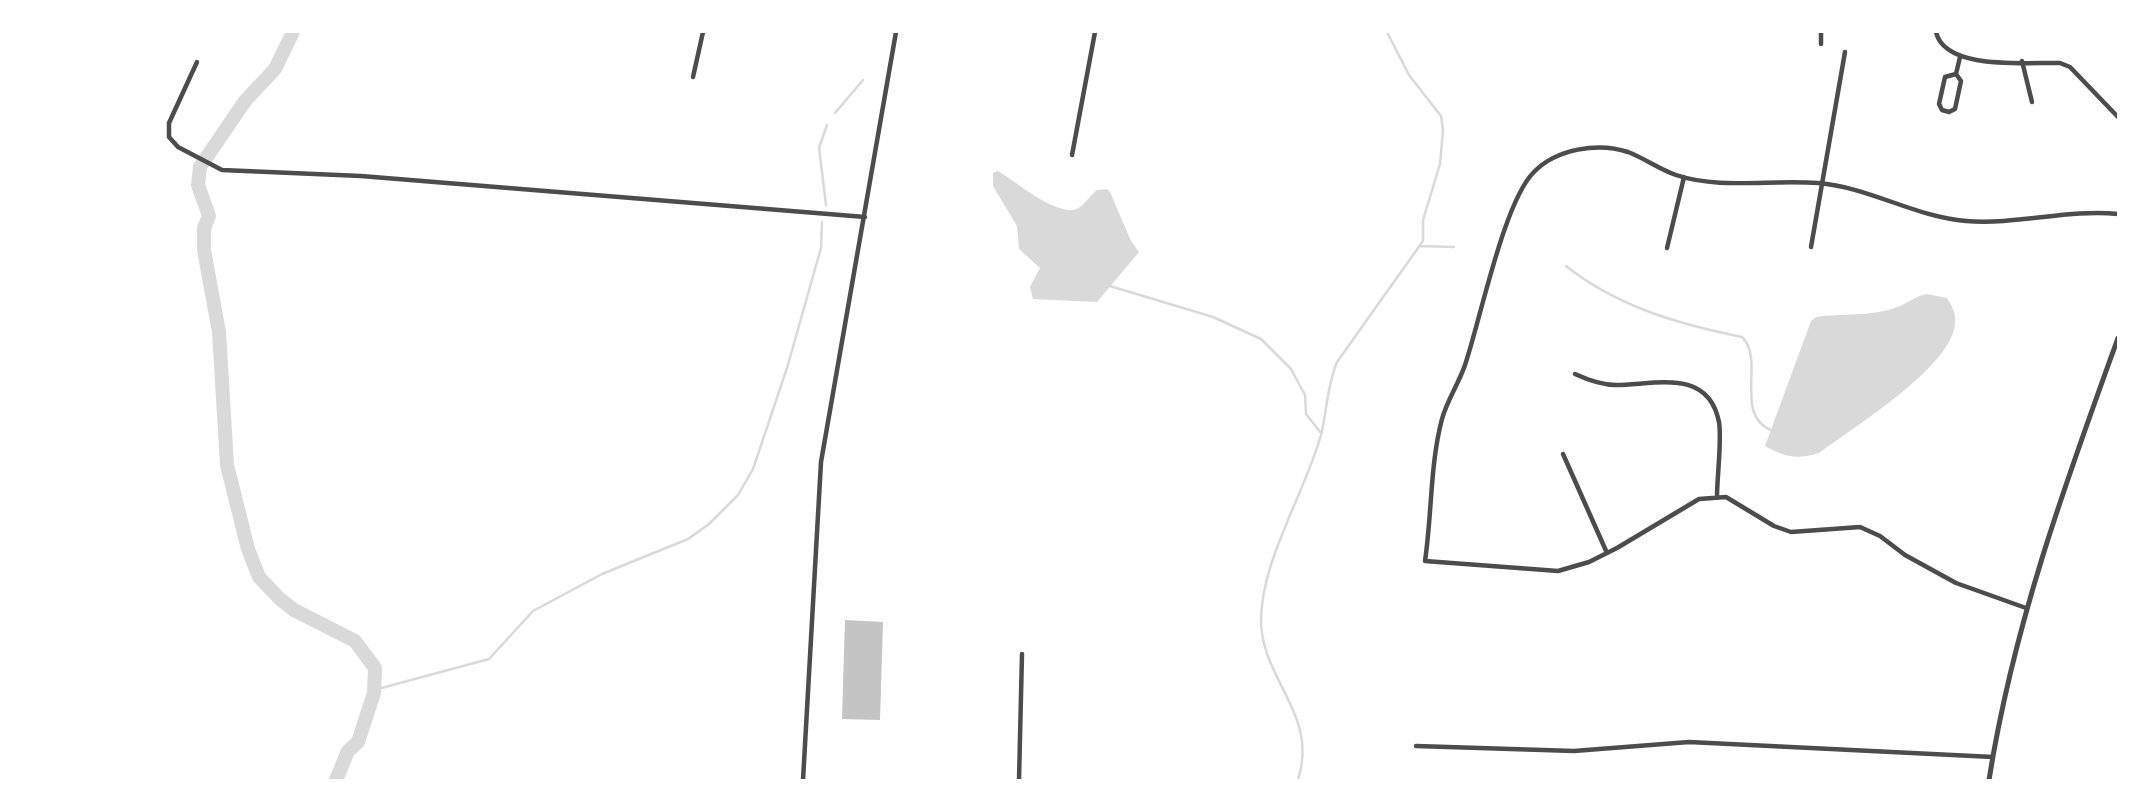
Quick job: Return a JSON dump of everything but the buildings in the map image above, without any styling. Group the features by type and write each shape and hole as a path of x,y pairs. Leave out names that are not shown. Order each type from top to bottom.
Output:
{"street":[{"path":"693,77 703,32"},
{"path":"803,780 821,462 896,32"},
{"path":"1072,155 1095,32"},
{"path":"1821,32 1821,44"},
{"path":"1936,32 1939,41 1960,57 2060,63 2070,67 2119,117"},
{"path":"1811,247 1845,52"},
{"path":"1956,74 1945,77 1939,104 1942,110 1949,113 1955,108 1961,81 1956,74 1960,57"},
{"path":"2022,61 2032,102"},
{"path":"197,62 167,130 172,143 198,159 209,165 236,172 349,175 865,217"},
{"path":"2026,608 1956,583 1905,555 1880,536 1860,527 1791,531 1774,526 1726,497 1699,499 1607,553 1558,571 1425,561 1443,418 1463,369 1510,214 1533,172 1558,156 1587,148 1611,148 1630,152 1656,168 1684,177 1717,183 1822,183 1963,221 2030,220 2091,211 2119,214"},
{"path":"1667,248 1684,177"},
{"path":"1989,780 2026,608 2054,513 2119,338"},
{"path":"1575,374 1597,383 1617,385 1670,380 1698,388 1709,400 1718,419 1717,497"},
{"path":"1563,454 1607,553"},
{"path":"1019,780 1022,654"},
{"path":"1416,746 1574,751 1689,742 1993,757"}],"shaded area":[{"path":"998,171 1048,203 1069,210 1080,208 1097,190 1107,189 1110,192 1131,241 1139,252 1097,302 1033,299 1030,287 1040,268 1019,249 1017,226 993,186 993,173"},
{"path":"1927,294 1947,298 1955,316 1955,323 1950,340 1938,358 1920,376 1877,412 1819,453 1791,456 1765,446 1811,321 1816,317 1887,310"}],"waterway":[{"path":"293,32 275,69 245,101 200,167 198,185 209,216 204,228 204,250 219,332 227,465 248,549 259,577 280,599 294,610 355,641 375,668 374,693 358,742 348,751 336,780"},
{"path":"1298,780 1303,757 1301,737 1296,717 1264,644 1261,623 1268,576 1275,552 1314,457 1337,362 1423,241 1423,220 1440,164 1443,130 1441,116 1409,75 1387,32"},
{"path":"835,113 863,80"},
{"path":"826,205 819,148 827,125"},
{"path":"374,690 489,659 533,611 602,574 688,539 709,524 738,495 753,469 787,368 821,248 822,222"},
{"path":"1419,246 1454,247"},
{"path":"1566,266 1606,293 1650,312 1742,337 1749,347 1751,359 1754,413 1761,424 1773,431"},
{"path":"1110,286 1213,317 1261,339 1291,369 1305,395 1306,414 1321,433"}]}
